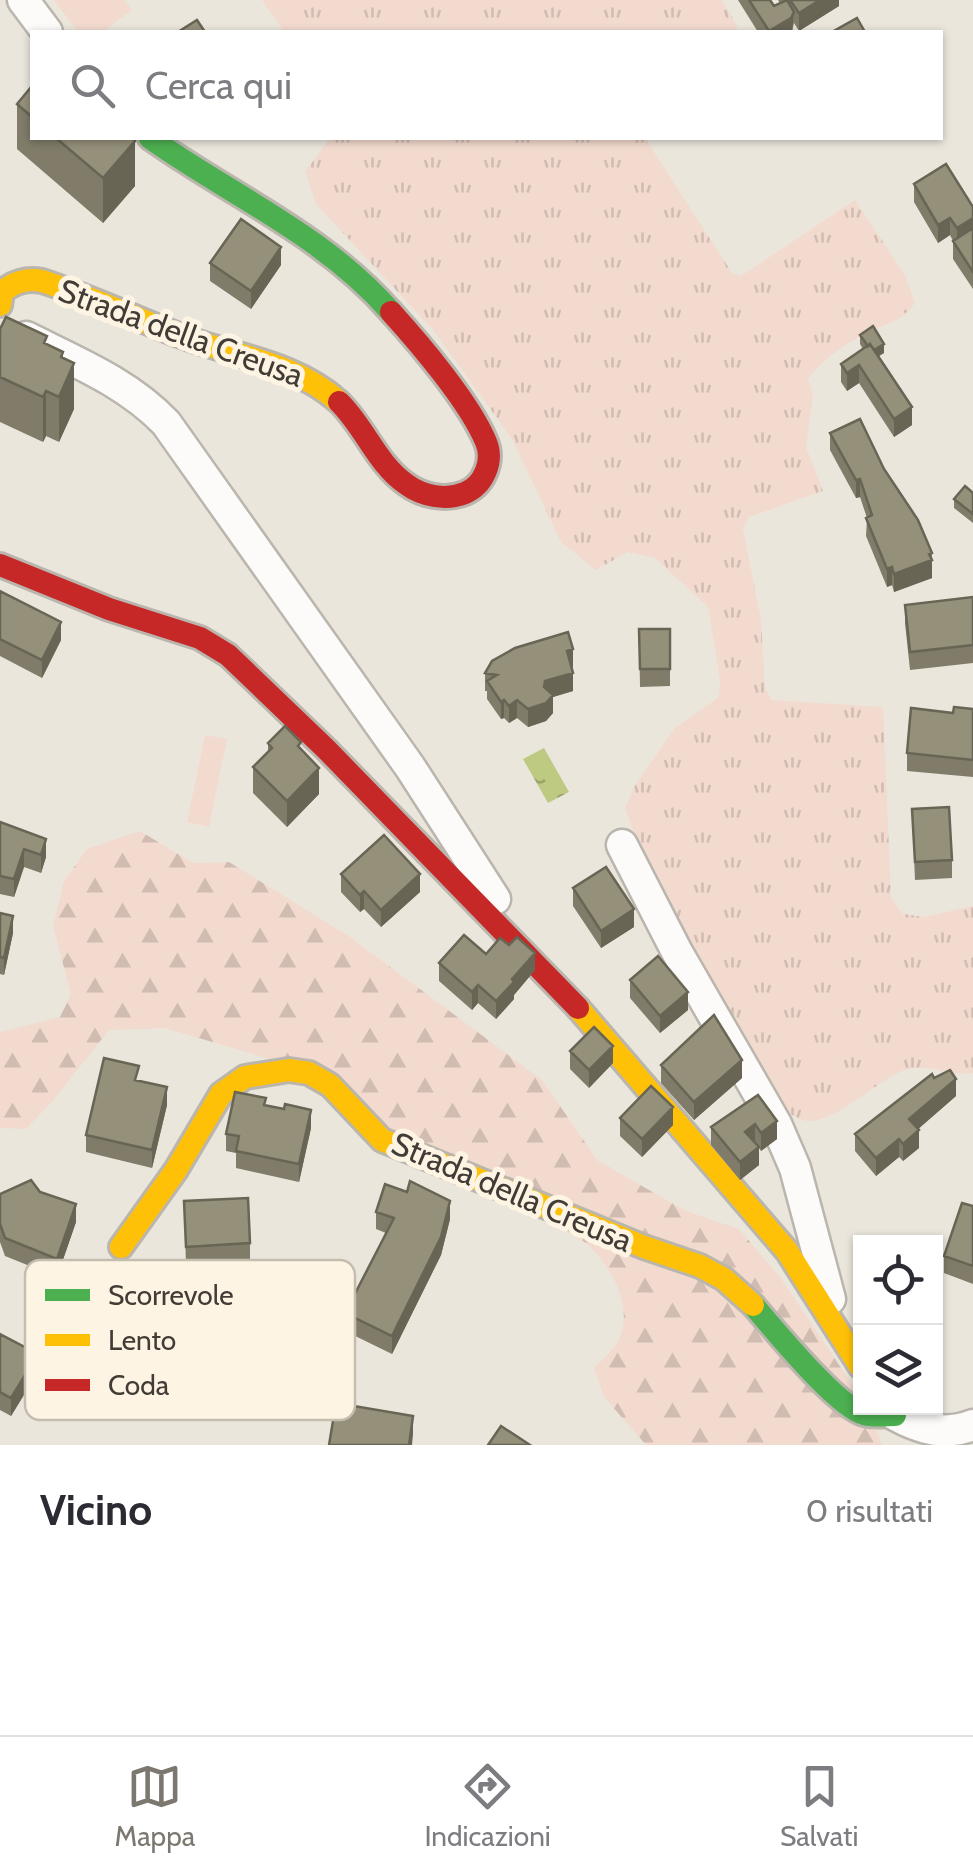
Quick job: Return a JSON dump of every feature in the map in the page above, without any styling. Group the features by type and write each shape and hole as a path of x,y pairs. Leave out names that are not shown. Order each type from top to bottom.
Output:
{"street":[{"path":"23,0 45,30"},
{"name":"Strada della Creusa","path":"153,140 314,241 391,313 487,444 492,462 482,484 448,496 408,485 336,398 314,382 38,280 11,284 2,292 0,305 6,321 146,402 166,423 410,767 499,904 515,942"},
{"name":"Strada della Creusa","path":"0,565 219,648 326,749 598,1031 752,1208 804,1274 853,1354"},
{"name":"Strada della Creusa","path":"622,845 796,1168 839,1331"},
{"name":"Strada della Creusa","path":"121,1247 227,1088 241,1079 265,1073 308,1073 339,1093 382,1140 700,1266 724,1279 773,1324 806,1366 853,1408"},
{"name":"Strada della Creusa","path":"900,1415 930,1430 949,1431 973,1425"}],"green space":[{"path":"54,0 124,0 132,10 105,30 76,30"},
{"path":"262,0 722,0 738,27 733,30 283,30"},
{"path":"329,140 646,140 732,273 741,276 855,200 905,275 915,303 897,319 838,350 808,379 813,395 806,447 823,491 749,517 743,529 761,620 765,689 772,700 883,707 891,898 903,914 924,917 973,906 973,1073 905,1070 840,1111 814,1121 800,1119 782,1108 643,858 625,808 634,787 674,729 719,697 720,680 708,607 655,558 628,552 596,570 561,542 512,439 434,331 316,204 305,172"},
{"path":"205,735 227,739 209,827 187,822"},
{"path":"140,831 193,863 229,862 350,937 542,1080 598,1161 686,1211 739,1229 780,1277 853,1386 853,1415 871,1415 882,1445 646,1445 604,1397 594,1368 618,1341 624,1311 611,1273 595,1252 586,1243 276,1061 165,1028 109,1030 26,1129 0,1128 0,1032 60,1017 71,994 53,926 64,881 87,849"}],"water":[{"path":"544,748 569,792 548,803 523,759"}],"building":[{"path":"749,0 770,0 774,6 787,0 794,12 791,18 768,30"},
{"path":"790,0 820,0 799,13"},
{"path":"857,18 864,30 836,30"},
{"path":"197,20 204,30 181,30"},
{"path":"30,88 30,115 17,104"},
{"path":"58,140 134,140 103,178"},
{"path":"946,164 973,207 973,218 957,228 950,218 938,225 914,184"},
{"path":"241,219 281,247 251,291 210,263"},
{"path":"973,228 973,272 953,241"},
{"path":"6,317 47,336 44,343 63,352 61,357 74,363 59,397 46,391 43,397 0,377 0,329"},
{"path":"873,326 884,344 874,350 860,335"},
{"path":"870,344 912,407 894,419 859,365 847,373 841,364"},
{"path":"860,419 884,469 918,520 932,553 932,560 894,574 892,567 887,569 866,518 872,515 860,479 856,480 830,433"},
{"path":"965,486 973,493 973,514 954,499"},
{"path":"0,591 61,622 42,660 0,639"},
{"path":"973,597 973,645 910,652 905,605"},
{"path":"639,629 670,629 670,669 640,669"},
{"path":"568,632 573,649 567,651 573,673 545,681 544,687 553,695 546,703 528,709 517,700 509,706 504,700 501,702 487,681 497,675 485,673 492,661 515,648"},
{"path":"954,707 973,709 973,760 907,753 911,708 953,713"},
{"path":"285,726 319,768 287,801 253,767 272,748 268,743"},
{"path":"949,807 952,860 915,862 912,809"},
{"path":"0,822 46,839 41,855 24,849 14,879 0,876"},
{"path":"384,835 420,874 381,910 341,874"},
{"path":"606,867 634,909 601,931 573,888"},
{"path":"0,913 13,916 4,958 0,957"},
{"path":"464,935 486,954 500,938 509,945 517,937 535,953 496,1001 478,985 472,992 439,963"},
{"path":"658,956 688,992 660,1016 630,980"},
{"path":"714,1015 742,1060 694,1102 661,1065"},
{"path":"594,1027 613,1046 589,1070 570,1051"},
{"path":"104,1058 139,1066 135,1080 167,1087 152,1150 86,1135"},
{"path":"950,1070 956,1079 909,1119 919,1130 903,1144 899,1139 876,1158 855,1134 932,1074 934,1078"},
{"path":"651,1086 673,1107 642,1139 620,1118"},
{"path":"235,1092 266,1098 264,1105 284,1109 285,1104 311,1110 299,1164 236,1151 239,1136 226,1134"},
{"path":"758,1095 777,1121 761,1133 755,1124 745,1132 759,1147 740,1162 711,1127"},
{"path":"31,1180 40,1192 76,1204 57,1259 5,1238 0,1224 0,1194"},
{"path":"410,1181 450,1201 441,1237 392,1336 355,1318 355,1294 394,1218 376,1212 385,1184 407,1192"},
{"path":"248,1198 250,1243 186,1247 184,1201"},
{"path":"962,1203 973,1206 973,1266 944,1256"},
{"path":"0,1334 25,1347 25,1375 11,1398 0,1392"},
{"path":"355,1406 413,1416 409,1445 329,1445 333,1420 355,1420"},
{"path":"501,1426 530,1445 488,1445"}],"traffic: fast":[{"path":"153,140 307,238 337,260 391,312"},
{"path":"753,1305 806,1366 853,1408"},
{"path":"870,1415 895,1415"}],"traffic: slow":[{"path":"0,305 2,292 11,286 42,281 181,336 283,369 322,388 339,402"},
{"path":"578,1008 787,1251 853,1355"},
{"path":"121,1247 176,1170 221,1094 245,1077 289,1070 309,1073 330,1085 382,1140 700,1266 724,1279 753,1305"}],"traffic: jam":[{"path":"339,402 387,466 412,488 450,497 472,489 482,478 489,457 479,427 443,374 391,312"},
{"path":"0,565 109,609 200,638 228,655 326,749 578,1008"}]}
